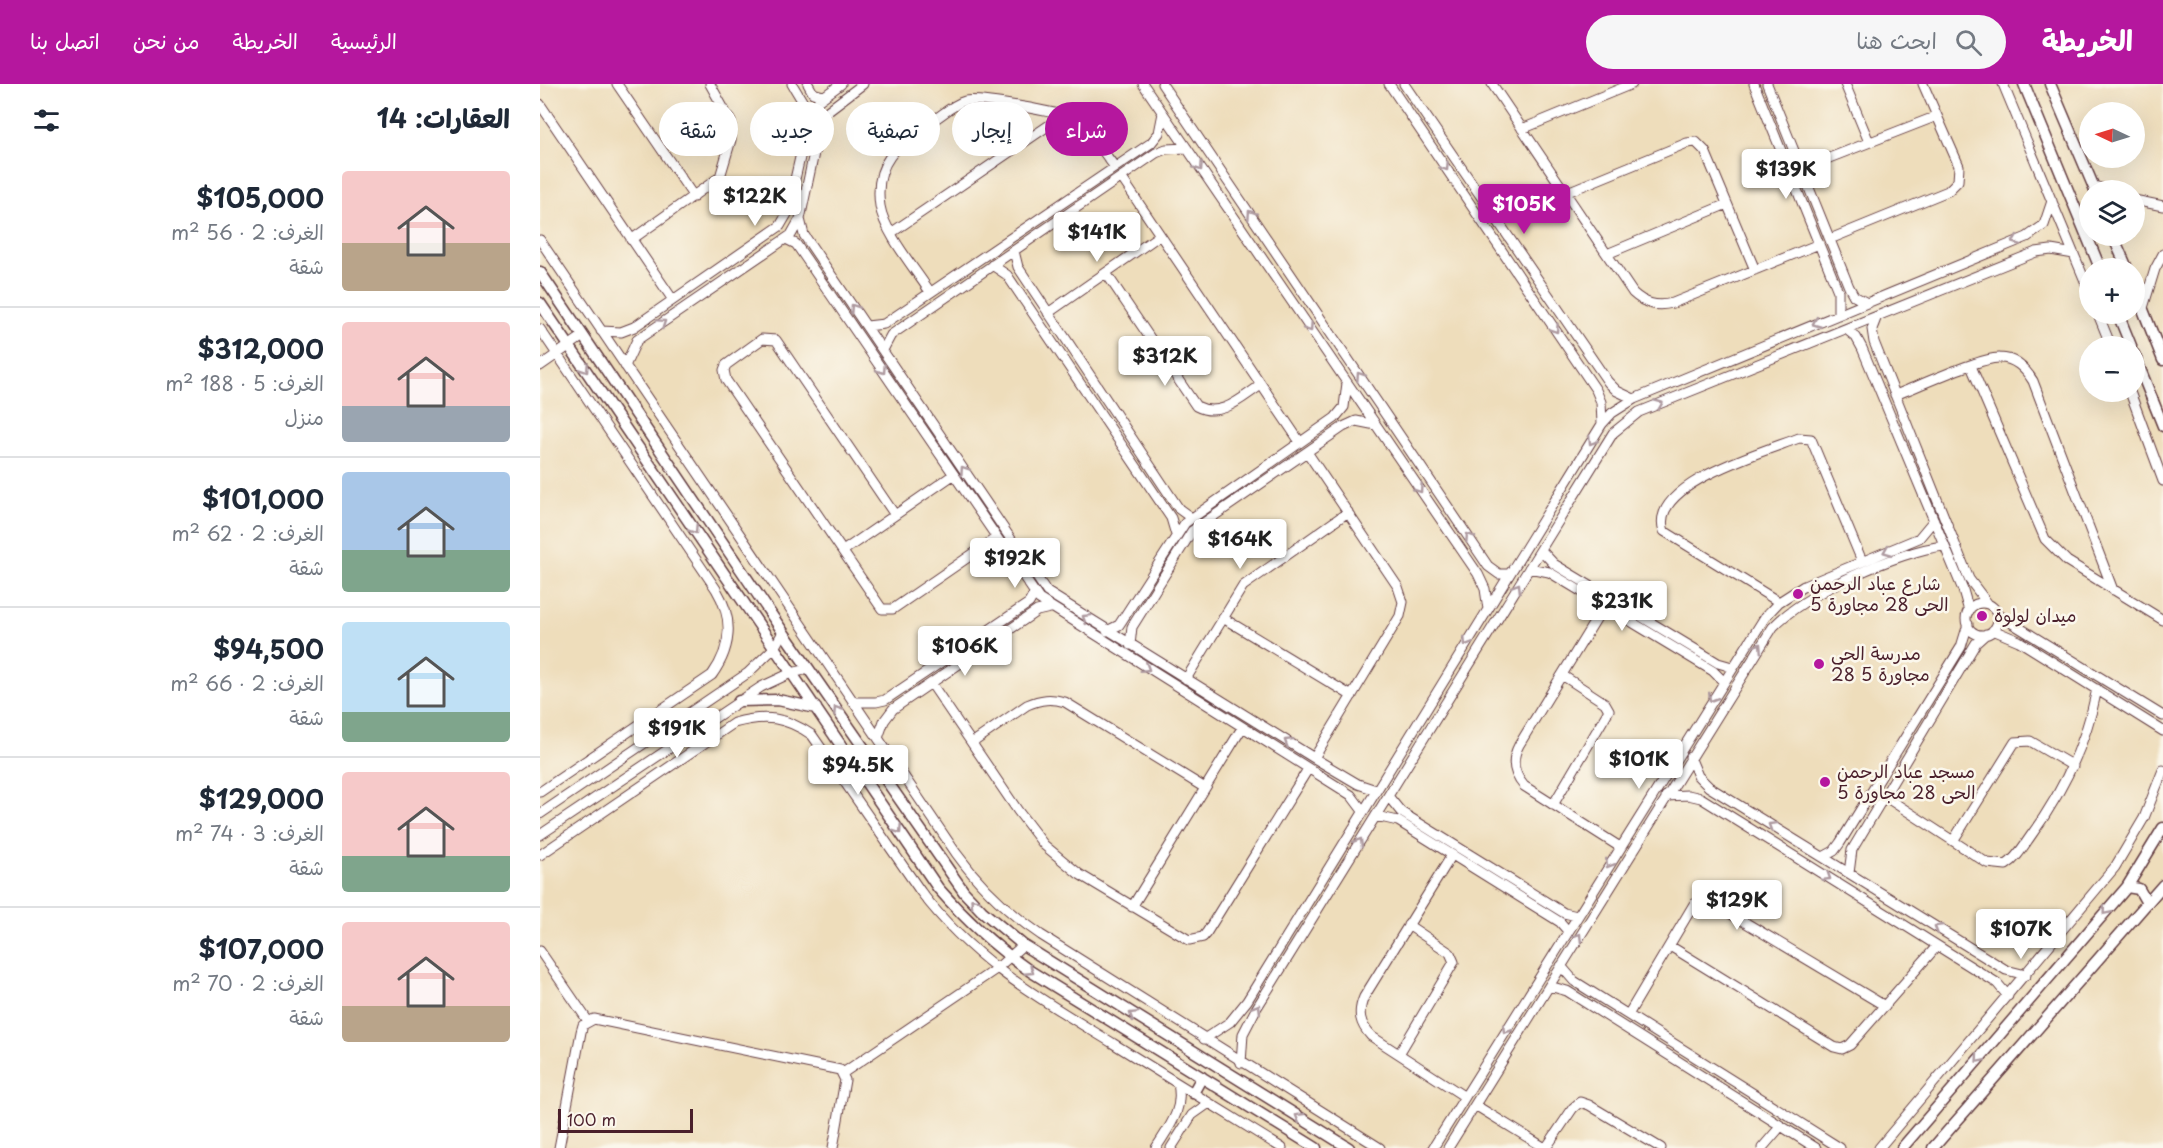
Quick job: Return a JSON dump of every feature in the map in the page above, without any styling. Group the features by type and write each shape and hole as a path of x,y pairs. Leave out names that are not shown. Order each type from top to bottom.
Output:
{"street":[{"path":"617,84 694,197"},
{"path":"632,240 720,177 732,131 729,113 710,84"},
{"path":"792,84 803,102"},
{"path":"808,84 813,93 823,96"},
{"path":"819,102 823,96 841,84"},
{"path":"625,366 637,340 786,239 795,230 800,219 822,115 863,84"},
{"path":"1143,84 1478,574 1485,589 1488,609"},
{"path":"1162,84 1488,566 1499,574 1509,574"},
{"path":"1389,84 1596,390 1602,402 1602,424"},
{"path":"1404,84 1608,382 1617,391 1634,399"},
{"path":"1492,84 1633,293 1651,305 1673,303 1819,244"},
{"path":"1522,129 1632,84"},
{"path":"1754,84 1838,291 1838,315"},
{"path":"1767,84 1849,287 1854,296 1867,303"},
{"path":"1845,84 1869,142"},
{"path":"1830,239 1954,187 1958,181 1959,166 1923,84"},
{"path":"2003,84 2079,266"},
{"path":"2024,84 2096,258"},
{"path":"2050,84 2091,180"},
{"path":"930,292 883,219 879,203 883,169 887,160 898,145 956,105 975,100 1045,112"},
{"path":"540,104 673,300"},
{"path":"867,327 880,326 1155,139 1163,113"},
{"path":"1801,169 1937,116"},
{"path":"891,233 1045,128"},
{"path":"1430,145 1441,139"},
{"path":"1565,193 1687,143 1696,142 1703,147 1755,270"},
{"path":"883,350 885,341 891,335 1161,150 1187,148"},
{"path":"601,331 630,330 783,223 800,156"},
{"path":"1106,156 1115,167"},
{"path":"1121,177 1300,442"},
{"path":"1204,1039 1230,1022 1247,1001 1602,424 1634,399 2038,231 2048,217 2052,201"},
{"path":"2145,202 2163,206"},
{"path":"1607,254 1727,204"},
{"path":"800,219 804,235 1047,592 1314,758 1352,780 1376,790"},
{"path":"1048,313 1160,236"},
{"path":"786,239 796,244 1034,594 1050,608 1345,791 1356,800 1363,811"},
{"path":"540,240 967,867 1002,905 1033,929 1241,1063 1380,1148"},
{"path":"1241,1063 1241,1048 1247,1024 1613,433 1621,424 1639,412 2036,252 2051,250 2074,254"},
{"path":"1014,251 1016,264 1048,313 1179,509 1190,517"},
{"path":"2145,302 2155,269 2163,254"},
{"path":"992,266 1007,275 1172,518 1176,535"},
{"path":"540,272 783,633 947,871 982,911 1023,945 1348,1148"},
{"path":"1106,273 1196,406 1209,411 1222,410 1262,385"},
{"path":"1838,291 1849,287"},
{"path":"540,303 938,888 971,925 1009,957 1316,1148"},
{"path":"2145,313 2163,360"},
{"path":"1877,316 1872,336 1969,579 1997,614 2163,716"},
{"path":"540,329 716,589 729,617 727,648 712,675 540,792"},
{"path":"1823,857 1834,851 1840,843 1961,647 1968,624 1969,611 1963,590 1862,348 1856,338 1846,329"},
{"path":"540,366 584,336"},
{"path":"895,515 779,343 771,338 762,339 726,365 724,375 880,606 890,610 996,538"},
{"path":"1895,395 1991,358 2011,360 2028,372 2113,590"},
{"path":"1971,366 2045,539 2067,561 2163,620"},
{"path":"1701,371 1707,385"},
{"path":"2145,382 2163,426"},
{"path":"1107,631 1121,622 1176,535 1190,517 1340,413 1346,400 1347,383"},
{"path":"2134,402 2163,480"},
{"path":"1130,645 1132,627 1189,534 1349,423 1364,422 1376,425"},
{"path":"1779,602 1664,531 1662,520 1664,514 1689,484 1707,474 1799,438 1811,439 1862,561"},
{"path":"1307,452 1398,587 1403,602 1400,616 1314,758"},
{"path":"843,551 953,475"},
{"path":"974,505 983,498"},
{"path":"1186,679 1239,590 1251,579 1347,512"},
{"path":"1433,1148 1753,633 1779,602 1804,586 1919,538 1934,520"},
{"path":"1448,1148 1762,641 1784,615 1821,591 1918,549 1944,546"},
{"path":"1541,549 1554,564 1718,663 1732,667"},
{"path":"1529,568 1549,572 1713,671 1723,681"},
{"path":"853,702 885,700 1029,603 1034,594"},
{"path":"1969,611 1975,605 1988,604"},
{"path":"1604,606 1519,745 1513,762 1518,779 1524,786 1620,847"},
{"path":"878,738 890,712 1037,611 1050,608"},
{"path":"1849,873 1852,850 1976,643 1998,623 1997,614"},
{"path":"1223,618 1352,696"},
{"path":"1968,624 1977,633 1989,632 2019,642 2163,731"},
{"path":"540,814 748,673 774,648 783,633"},
{"path":"540,836 761,687 791,673 809,669"},
{"path":"748,673 756,678 761,687"},
{"path":"1553,805 1609,710 1605,703 1562,675"},
{"path":"931,683 1044,845 1076,871 1182,938 1196,940 1203,937 1308,769"},
{"path":"1884,796 1993,865 2011,862 2037,828 2073,766 2092,715 2097,689"},
{"path":"972,743 1028,705 1046,699 1056,699 1065,702 1206,788"},
{"path":"739,701 777,700 816,708"},
{"path":"662,709 672,725"},
{"path":"540,855 734,723 755,717 776,717 795,724 812,735 940,916 974,951 996,969 1282,1148"},
{"path":"1418,723 1430,729"},
{"path":"1132,907 1242,728"},
{"path":"682,740 692,752"},
{"path":"1953,841 2015,742 2030,741 2073,766"},
{"path":"1690,757 1698,776 1709,787 2006,970 2026,975"},
{"path":"1879,1148 2115,867 2144,818 2163,770"},
{"path":"1345,791 1352,780"},
{"path":"1666,795 1688,795 1701,798 1997,983 2008,996"},
{"path":"1388,796 1401,812 1564,913 1577,916"},
{"path":"1376,816 1398,821 1560,922 1568,931"},
{"path":"1902,1148 2127,887 2163,828"},
{"path":"1452,855 1364,997 1359,1013 1364,1028 1371,1036 1465,1096"},
{"path":"1934,1148 2163,885"},
{"path":"2127,887 2139,889 2147,903"},
{"path":"1628,1015 1694,904 1702,899 1711,900 1885,1006"},
{"path":"1399,1054 1454,958 1408,925"},
{"path":"843,1073 996,969 1023,945"},
{"path":"1670,946 1838,1048 1850,1045 1937,946"},
{"path":"540,951 588,1021"},
{"path":"1561,966 1570,978 1840,1148"},
{"path":"1549,986 1567,991 1816,1148"},
{"path":"588,1021 600,1020 836,1069 843,1073 846,1080 833,1148"},
{"path":"559,1148 581,1032 588,1021"},
{"path":"1193,1093 1202,1077"},
{"path":"1156,1148 1177,1115 1180,1099 1178,1084"},
{"path":"1475,1105 1546,1148 1573,1108 1580,1102 1661,1148"},
{"path":"1171,1148 1192,1115 1209,1103"},
{"path":"1762,1148 1781,1126"}],"place":[{"name":"شارع عباد الرحمن الحى 28 مجاورة 5","path":"1798,594"},
{"name":"ميدان لولوة","path":"1982,616"},
{"name":"مدرسة الحى 28 مجاورة 5","path":"1819,664"},
{"name":"مسجد عباد الرحمن الحى 28 مجاورة 5","path":"1825,782"}]}
